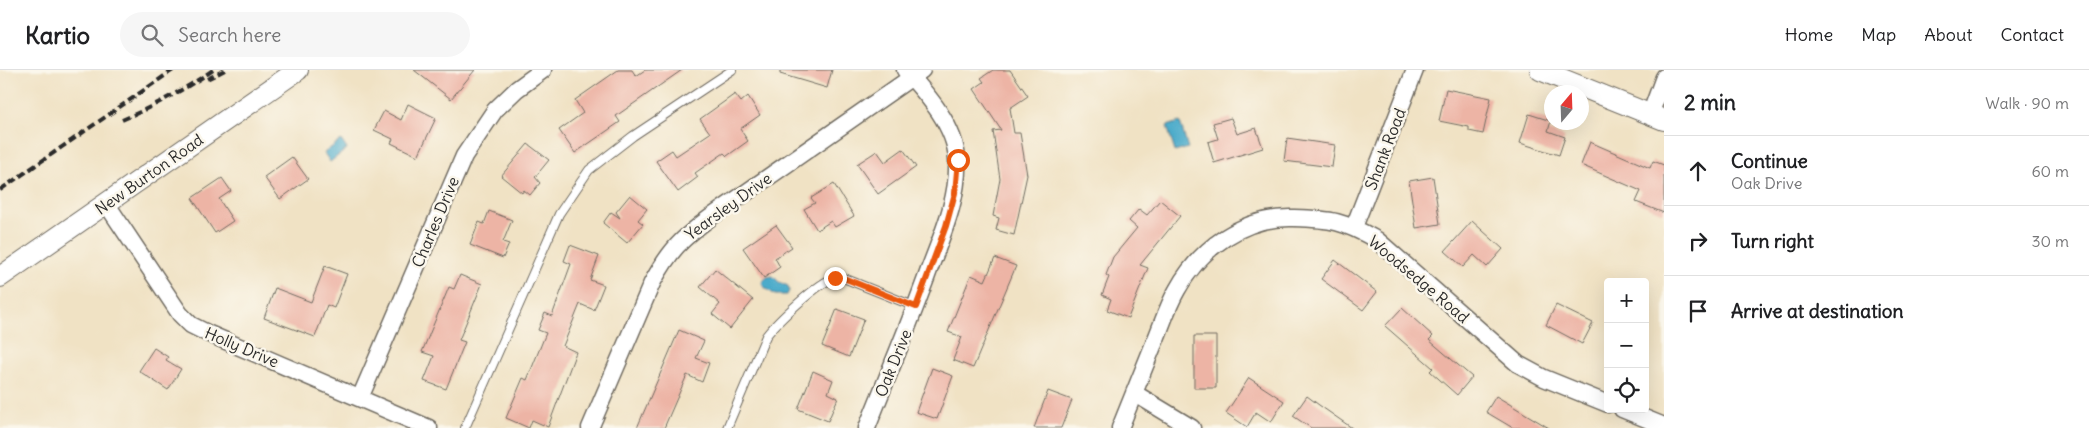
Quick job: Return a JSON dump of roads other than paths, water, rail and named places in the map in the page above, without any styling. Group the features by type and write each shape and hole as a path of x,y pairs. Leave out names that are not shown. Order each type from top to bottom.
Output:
{"street":[{"name":"New Burton Road","path":"0,277 298,70"},
{"name":"Charles Drive","path":"360,398 464,156 495,110 517,89 543,70"},
{"name":"Shank Road","path":"1354,227 1415,70"},
{"path":"1540,70 1657,118 1664,77"},
{"name":"Oak Drive","path":"867,428 916,307 955,193 958,160 953,139 913,72"},
{"name":"Yearsley Drive","path":"590,428 652,283 678,243 711,217 913,72"},
{"name":"Holly Drive","path":"106,203 180,314 191,324 207,333 429,428"},
{"name":"Woodsedge Road","path":"1120,428 1176,291 1193,265 1216,242 1249,225 1280,217 1330,219 1354,227 1377,240 1518,364 1544,378 1604,402"},
{"path":"1134,392 1192,428"},
{"path":"1632,413 1664,426"}],"lane":[{"path":"465,428 559,214 589,170 633,136 732,70"},
{"path":"727,428 766,336 774,324 824,283 835,278 846,279 916,307"}],"water":[{"path":"1180,122 1188,148 1175,152 1167,126"},
{"path":"341,140 347,149 330,162 324,153"},
{"path":"773,276 779,282 788,286 789,291 787,295 775,295 763,286 762,282 767,277"}],"railway":[{"path":"0,190 173,70"},
{"path":"122,120 169,97 213,70"},
{"path":"207,79 225,70"}]}
